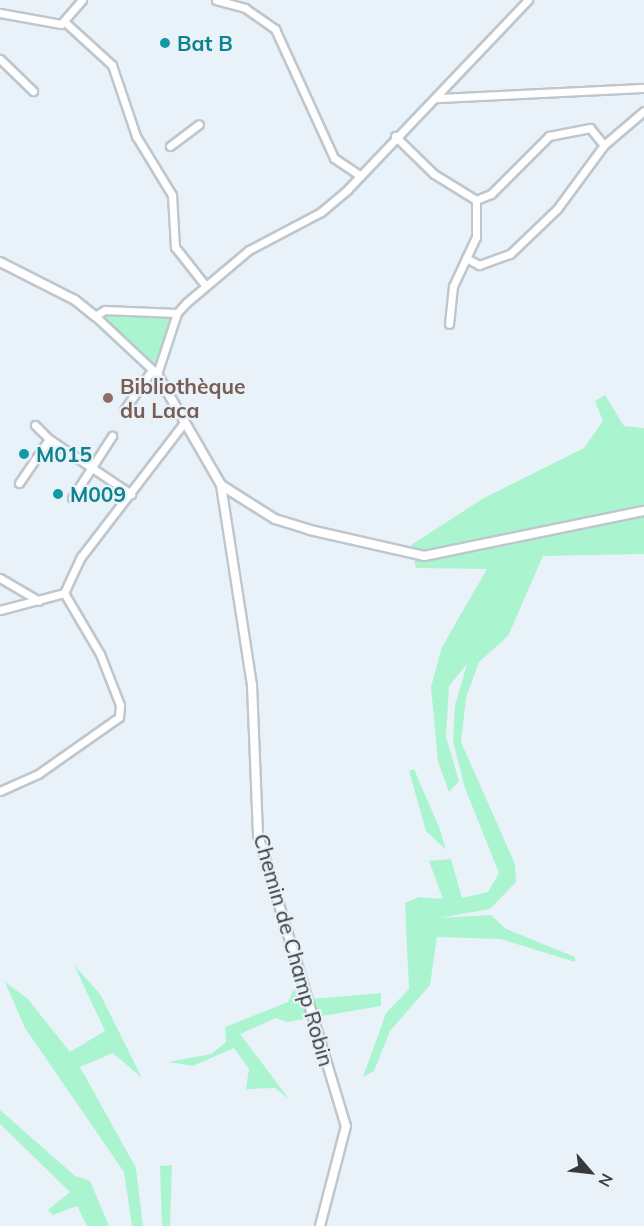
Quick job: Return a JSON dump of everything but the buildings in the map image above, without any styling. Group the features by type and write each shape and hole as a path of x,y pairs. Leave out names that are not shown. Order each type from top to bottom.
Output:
{"street":[{"path":"66,23 82,0"},
{"path":"216,0 245,8 275,29 334,158 358,176"},
{"path":"124,410 154,372 177,313 205,285 249,250 321,212 395,136 438,98 528,0"},
{"path":"0,13 66,23 112,65 136,136 172,195 175,247 205,285"},
{"path":"0,59 33,91"},
{"path":"438,98 644,88"},
{"path":"466,258 479,265 510,254 557,209 604,145 644,111"},
{"path":"170,146 199,124"},
{"path":"476,200 491,194 549,136 590,128 604,145"},
{"path":"395,136 434,174 476,200"},
{"path":"449,324 453,286 476,237 476,200"},
{"path":"0,262 82,304 95,316 154,372 221,485 275,519 411,556 551,533 644,511"},
{"path":"95,316 105,310 177,313"},
{"path":"0,610 64,593 81,557 131,494 174,429 184,423"},
{"path":"35,425 49,439 131,494"},
{"path":"72,498 112,436"},
{"path":"19,483 49,439"},
{"name":"Chemin de Champ Robin","path":"221,485 252,686 258,835 343,1115 346,1132 321,1226"},
{"path":"0,578 39,600"},
{"path":"0,791 38,774 119,717 120,705 104,663 64,593"}],"green space":[{"path":"109,312 171,317 154,368 104,321"},
{"path":"605,395 624,426 644,428 644,554 543,556 508,636 479,662 466,698 461,742 515,864 516,882 490,909 439,918 491,915 506,929 575,957 575,962 501,939 437,937 430,985 390,1031 374,1071 363,1077 386,1013 409,989 405,903 419,897 443,899 429,861 451,859 462,898 488,892 499,873 465,788 453,741 455,706 467,664 449,686 446,737 459,781 449,792 438,762 431,687 442,647 487,569 416,568 411,545 484,498 584,448 603,421 595,401"},
{"path":"414,769 439,827 446,850 426,831 409,771"},
{"path":"74,965 100,994 142,1078 113,1053 80,1067 136,1168 143,1226 132,1226 124,1172 25,1028 5,982 27,998 70,1052 105,1031"},
{"path":"294,989 311,999 381,993 381,1006 287,1022 276,1018 240,1034 289,1099 275,1088 246,1089 249,1069 234,1048 193,1066 168,1062 211,1054 226,1042 225,1027 288,1002"},
{"path":"0,1110 75,1176 90,1181 109,1226 87,1226 77,1206 53,1215 48,1210 70,1192 0,1124"},
{"path":"172,1165 170,1226 162,1226 160,1166"}],"place":[{"name":"Bat B","path":"165,43"},
{"name":"Bibliothèque du Laca","path":"108,398"},
{"name":"M015","path":"24,454"},
{"name":"M009","path":"58,494"}]}
